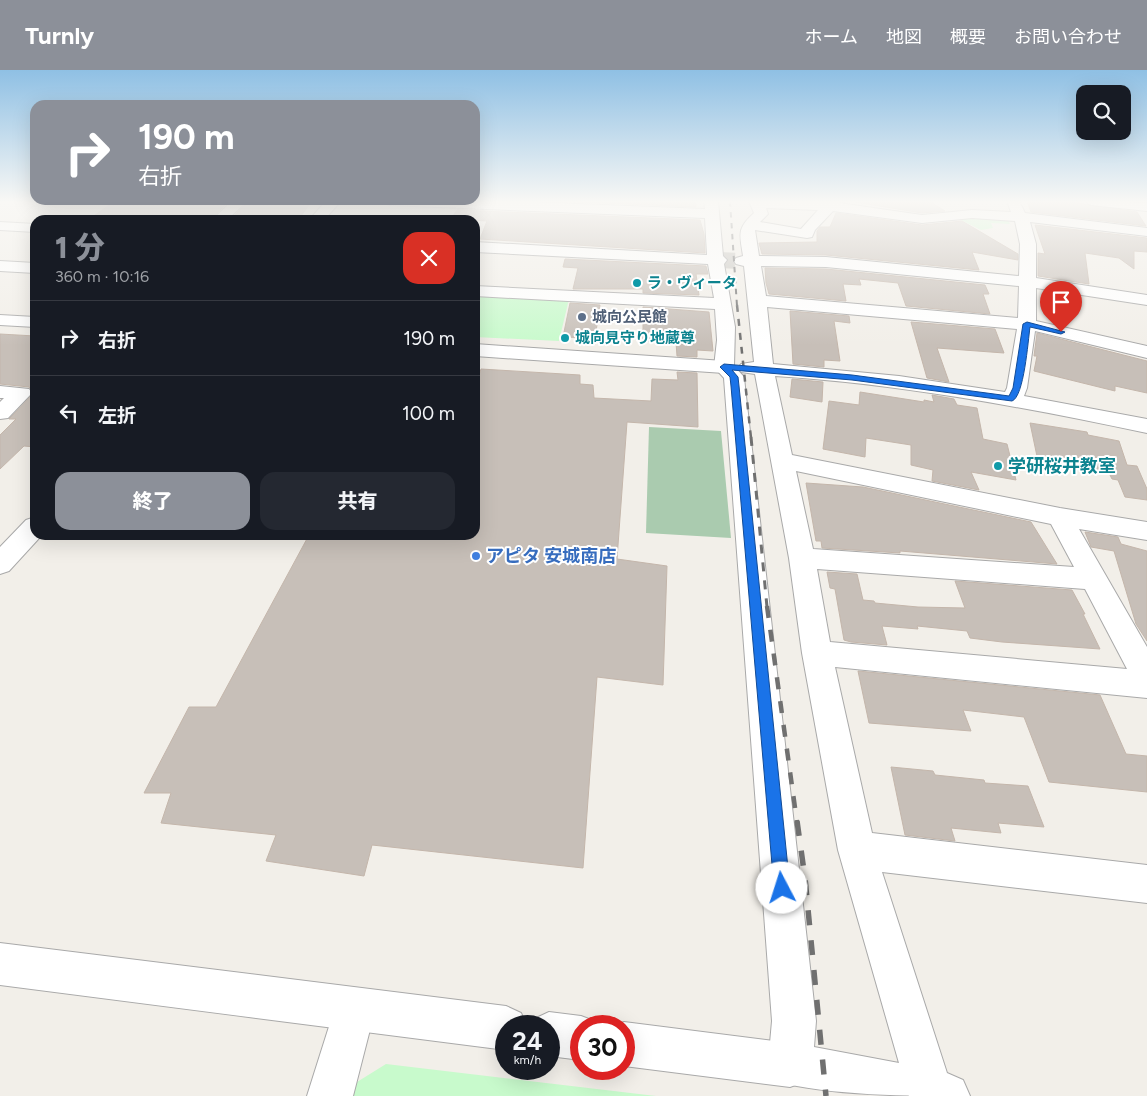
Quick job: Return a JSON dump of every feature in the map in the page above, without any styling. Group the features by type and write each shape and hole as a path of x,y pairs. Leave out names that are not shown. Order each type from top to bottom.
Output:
{"street":[{"path":"519,249 717,260"},
{"path":"716,249 724,304 726,357 724,367"},
{"path":"635,1045 790,1065 936,1095 857,850 817,652 802,558 765,380 758,301 746,261 746,249"},
{"path":"1012,399 1017,388 1027,324 1028,249"},
{"path":"746,261 826,262 1026,282 1147,300"},
{"path":"0,266 30,268"},
{"path":"480,291 724,304"},
{"path":"758,301 1027,324 1147,352"},
{"path":"0,320 30,322"},
{"path":"480,350 765,369 917,385 1012,399 1147,426"},
{"path":"724,367 734,377 772,774 794,1021 790,1065"},
{"path":"0,392 22,394 0,413"},
{"path":"782,461 1060,517 1147,531"},
{"path":"1060,517 1147,676"},
{"path":"0,564 30,531"},
{"path":"802,558 1093,579"},
{"path":"817,652 1147,684"},
{"path":"857,850 1147,884"},
{"path":"0,964 495,1027"},
{"path":"330,1096 354,1010"}],"green space":[{"path":"480,293 569,299 559,341 480,337"},
{"path":"649,427 721,431 731,538 646,533"},
{"path":"386,1064 495,1077 495,1080 521,1080 656,1096 353,1096 357,1082"}],"building":[{"path":"639,249 705,249 705,253"},
{"path":"761,249 1009,249 1018,254 1018,260 972,252 979,270 826,255 762,254"},
{"path":"1043,249 1147,249 1147,252 1134,251 1134,269 1119,258 1085,253 1089,284 1038,276 1038,253 1045,254"},
{"path":"565,259 706,266 708,274 696,274 699,295 643,293 643,289 573,289 578,268 563,267"},
{"path":"765,268 826,269 985,285 989,294 983,294 990,314 906,306 898,283 859,279 861,285 843,284 846,301 769,294"},
{"name":"城向公民館","path":"570,303 600,305 595,338 563,337"},
{"path":"643,307 709,312 713,351 697,350 697,357 677,356 676,342 643,341"},
{"path":"790,311 849,316 850,323 834,321 840,361 824,360 824,367 793,364"},
{"path":"911,322 995,329 1004,353 937,348 949,382 927,378"},
{"path":"1037,333 1147,361 1147,393 1115,386 1115,391 1034,371 1037,356 1034,356"},
{"path":"0,334 30,336 30,388 0,384"},
{"path":"481,369 580,375 580,384 593,385 594,398 651,401 652,379 678,380 677,372 697,373 698,427 627,422 617,559 667,566 663,685 597,677 583,868 372,845 364,876 266,861 276,835 161,823 171,793 144,793 189,707 216,707 306,540 480,540"},
{"path":"792,379 823,382 822,402 790,397"},
{"path":"860,392 924,402 924,400 934,402 932,395 954,399 957,405 977,408 983,439 1007,444 1016,480 971,472 979,490 932,481 933,470 911,465 911,445 866,438 865,457 823,449 829,401 859,405"},
{"path":"30,397 30,447 24,446 0,469 0,435 16,419 9,419"},
{"path":"1030,423 1087,432 1088,435 1119,441 1127,465 1137,466 1147,489 1147,500 1125,497 1118,480 1112,479 1109,473 1038,461"},
{"path":"806,483 863,487 1031,522 1057,564 900,551 900,553 822,548 821,541 816,541"},
{"path":"1085,532 1118,537 1121,544 1147,551 1147,641 1136,624 1114,551 1091,547"},
{"path":"827,572 857,574 863,600 918,607 965,608 955,581 1072,590 1100,649 970,638 967,631 917,626 918,629 882,626 887,645 851,642 844,640 835,589 830,588"},
{"path":"858,671 1100,695 1126,754 1147,756 1147,792 1049,782 1024,717 963,710 971,731 869,723"},
{"path":"891,767 933,771 935,775 984,780 985,783 1028,786 1044,827 998,823 1001,833 951,828 955,841 905,835"}],"tunnel":[{"path":"719,260 742,261"}],"railway":[{"path":"733,249 737,306"},
{"path":"737,305 751,438"},
{"path":"751,437 767,607"},
{"path":"767,606 797,822"},
{"path":"797,821 805,878 826,1096"}],"place":[{"name":"ラ・ヴィータ","path":"637,283"},
{"name":"城向公民館","path":"582,317"},
{"name":"城向見守り地蔵尊","path":"565,338"},
{"name":"学研桜井教室","path":"998,466"},
{"name":"アピタ 安城南店","path":"476,556"}],"route":[{"path":"782,888 734,377 724,367 765,369 917,385 1012,399 1017,388 1027,324 1061,332"}]}
